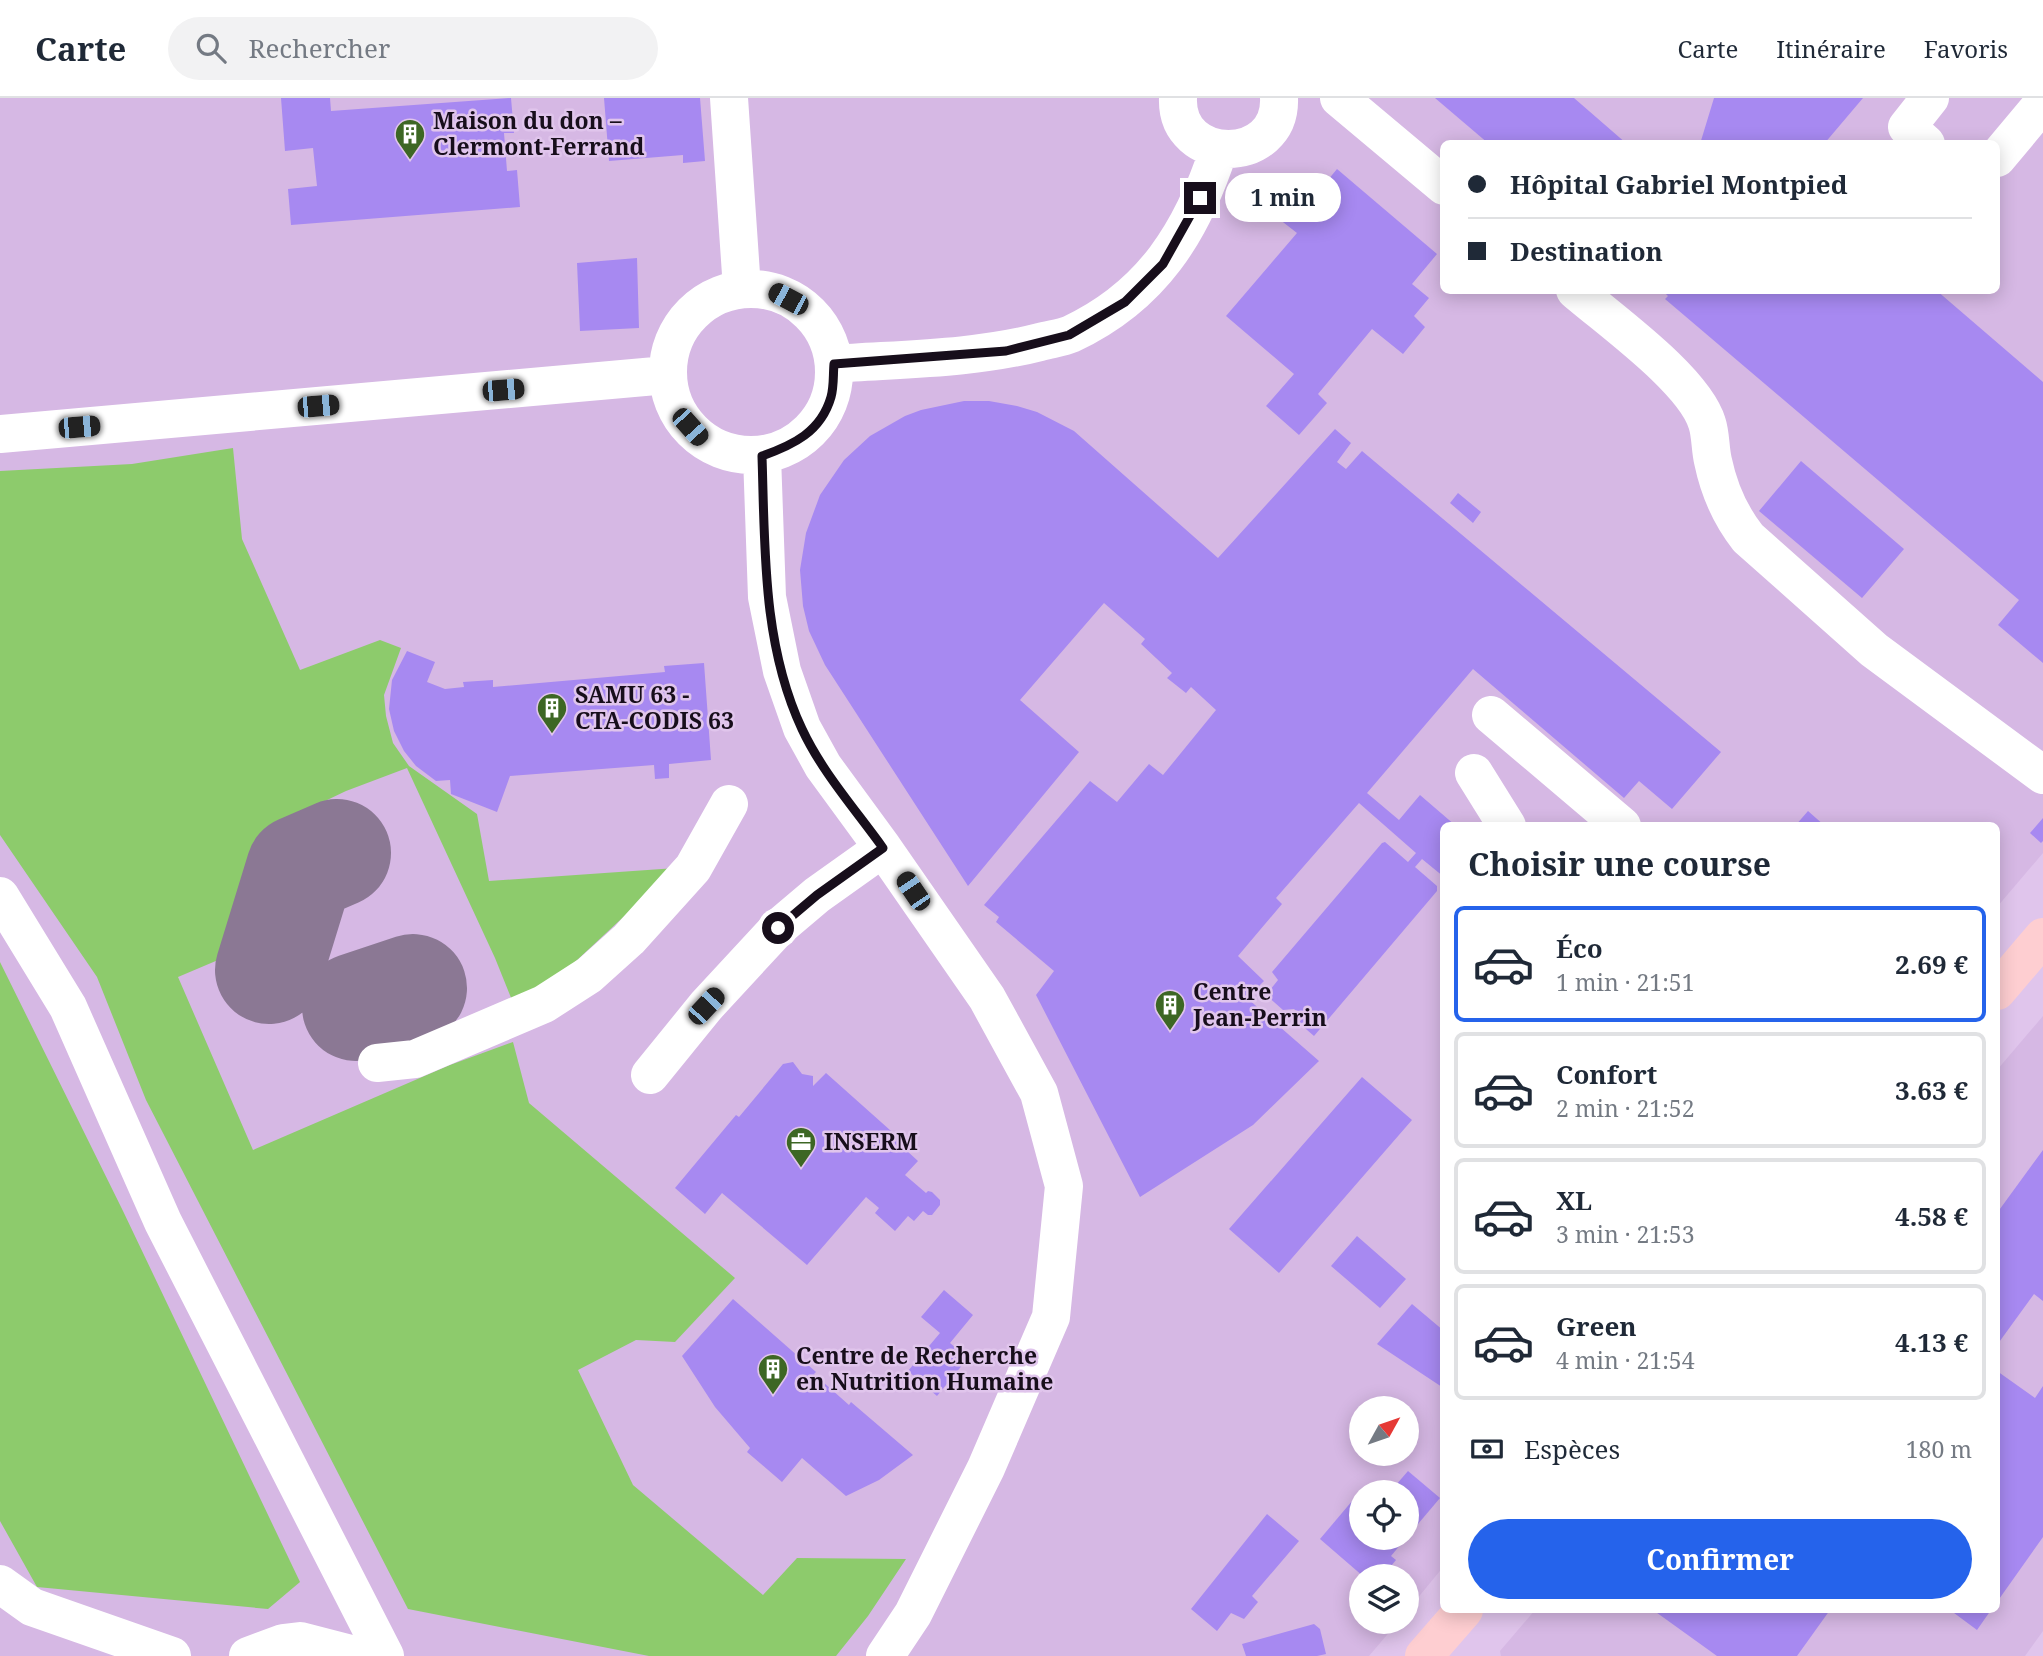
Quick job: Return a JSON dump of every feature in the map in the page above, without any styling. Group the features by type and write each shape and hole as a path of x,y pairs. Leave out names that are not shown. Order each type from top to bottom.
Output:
{"main road":[{"path":"2000,987 2043,937"},
{"path":"1424,1656 1461,1613"}],"lane":[{"path":"729,98 741,289"},
{"path":"1178,98 1182,121 1191,134 1204,144 1219,149 1236,150 1251,145 1265,135 1275,121 1279,98"},
{"path":"1339,98 1440,183"},
{"path":"1922,140 1907,127 1930,98"},
{"path":"2000,154 2043,103"},
{"path":"834,364 1006,351 1069,335 1125,302 1163,264 1191,217 1209,180 1219,149"},
{"path":"741,289 775,292 802,306 824,331 834,364 831,397 815,426 789,447 762,456 737,455 702,440 677,413 667,375 670,348 687,317 712,298 741,289"},
{"path":"1581,294 1667,368 1690,394 1707,422 1713,461 1724,499 1732,517 1748,538 1874,650 2043,775"},
{"path":"0,434 667,375"},
{"path":"762,456 768,597 782,671 802,728 823,766 987,999 1038,1093 1064,1186 1051,1317 986,1468 913,1614 886,1656"},
{"path":"1490,715 1617,822"},
{"path":"1474,773 1505,822"},
{"path":"377,1063 415,1059 544,1004 589,975 629,939 693,868 729,804"},
{"path":"650,1075 706,1006 778,928 817,895 883,848"},
{"path":"0,896 68,1007 163,1222 385,1656"},
{"path":"0,1584 32,1607 172,1656"},
{"path":"248,1656 283,1643 300,1641 358,1656"}],"shaded area":[{"path":"0,98 2043,98 2043,853 2000,903 2000,822 1440,822 1440,1571 1419,1596 1419,1564 1349,1564 1349,1634 1388,1634 1369,1656 0,1656"},
{"path":"2043,1016 2043,1631 2025,1656 1501,1656 1500,1651 1532,1613 2000,1613 2000,1066"}],"green space":[{"path":"233,448 242,539 300,670 380,640 401,648 384,695 393,743 409,766 477,814 489,881 676,868 518,1015 495,958 407,768 346,791 281,822 237,952 178,977 253,1150 450,1065 513,1042 529,1103 735,1278 675,1342 636,1340 578,1370 633,1485 763,1595 797,1558 906,1559 868,1616 836,1656 649,1656 408,1609 146,1100 97,977 0,835 0,471 132,464"},
{"path":"0,962 123,1211 300,1582 268,1609 37,1587 0,1521"}],"building":[{"name":"Maison du don – Clermont-Ferrand","path":"281,98 330,98 331,111 511,98 514,133 504,133 507,171 517,170 520,207 291,225 288,189 317,186 313,148 285,151"},
{"path":"604,98 700,98 705,161 683,163 683,155 609,161"},
{"path":"1435,98 1574,98 1622,140 1484,140"},
{"path":"1714,98 1863,98 1827,140 1701,140"},
{"path":"1337,169 1437,254 1412,284 1429,298 1414,316 1425,327 1403,354 1372,329 1318,394 1327,403 1299,435 1266,406 1294,374 1226,316 1297,233 1270,212 1286,193 1304,209"},
{"path":"637,258 639,328 580,331 577,263"},
{"path":"1666,294 1941,294 2043,382 2043,663 1998,625 2019,600 1665,299 1668,296"},
{"path":"964,401 989,401 1037,412 1074,431 1218,558 1335,429 1351,443 1337,462 1346,469 1362,451 1721,752 1672,809 1639,781 1624,798 1473,669 1367,793 1399,820 1420,795 1451,822 1440,822 1440,874 1422,859 1415,867 1437,886 1437,891 1314,1036 1299,1023 1303,1017 1294,1009 1283,1010 1266,995 1278,980 1272,972 1382,843 1385,842 1408,862 1416,853 1359,803 1276,898 1282,904 1238,956 1264,981 1247,998 1319,1061 1253,1125 1140,1197 1036,995 1054,971 996,922 999,917 984,905 1090,781 1117,802 1149,764 1163,775 1216,710 1191,687 1186,693 1167,678 1172,673 1141,644 1145,639 1104,603 1020,700 1079,752 968,886 825,665 809,631 803,606 800,570 806,533 820,495 844,460 870,436 921,410"},
{"path":"1801,461 1904,549 1862,598 1759,511"},
{"path":"1458,493 1481,512 1473,523 1450,503"},
{"name":"SAMU 63 - CTA-CODIS 63","path":"407,651 435,662 427,682 445,689 464,687 463,682 493,680 493,687 665,672 664,666 704,663 711,760 669,764 669,778 655,779 654,765 510,776 497,812 451,794 450,780 436,781 416,766 404,751 394,731 389,709 392,680"},
{"path":"1808,811 1820,822 1798,822"},
{"path":"2043,818 2043,841 2041,843 2030,833"},
{"name":"INSERM","path":"793,1062 802,1074 813,1076 813,1086 826,1073 909,1147 906,1150 918,1161 905,1175 926,1193 932,1192 940,1200 940,1205 932,1215 923,1211 914,1221 908,1216 895,1231 875,1213 879,1208 866,1197 807,1265 722,1193 705,1214 675,1188 783,1064"},
{"path":"1362,1077 1412,1120 1279,1273 1229,1229"},
{"path":"2043,1150 2043,1301 2034,1294 2000,1341 2000,1209"},
{"path":"1357,1236 1406,1279 1380,1308 1331,1266"},
{"path":"944,1290 973,1315 950,1343 968,1358 937,1396 908,1371 940,1333 921,1317"},
{"name":"Centre de Recherche en Nutrition Humaine","path":"733,1299 816,1372 814,1374 849,1405 851,1402 913,1455 879,1480 846,1496 802,1458 782,1482 747,1452 750,1448 715,1407 682,1356"},
{"path":"1412,1304 1440,1328 1440,1386 1377,1344"},
{"path":"2000,1373 2035,1398 2043,1386 2043,1537 2000,1598"},
{"path":"1408,1471 1419,1480 1400,1480"},
{"path":"1419,1480 1440,1498 1419,1523"},
{"path":"1349,1505 1349,1550 1396,1550 1391,1556 1396,1560 1393,1564 1349,1564 1320,1539"},
{"path":"1267,1514 1299,1541 1252,1596 1258,1602 1244,1619 1231,1613 1217,1631 1191,1609"},
{"path":"1657,1613 1828,1613 1797,1656 1717,1656"},
{"path":"1954,1613 1989,1613 1977,1630"},
{"path":"1314,1624 1320,1629 1326,1654 1246,1656 1242,1644"}],"taxiway":[{"path":"269,970 300,869 337,853"},
{"path":"356,1007 413,988"}],"place":[{"name":"Maison du don – Clermont-Ferrand","path":"410,161"},
{"name":"SAMU 63 - CTA-CODIS 63","path":"552,735"},
{"name":"Centre Jean-Perrin","path":"1170,1032"},
{"name":"INSERM","path":"801,1169"},
{"name":"Centre de Recherche en Nutrition Humaine","path":"773,1396"}],"route":[{"path":"778,928 796,911 883,848 823,766 802,728 782,671 768,597 762,456 789,447 815,426 831,397 834,364 1006,351 1069,335 1125,302 1163,264 1200,198"}]}
